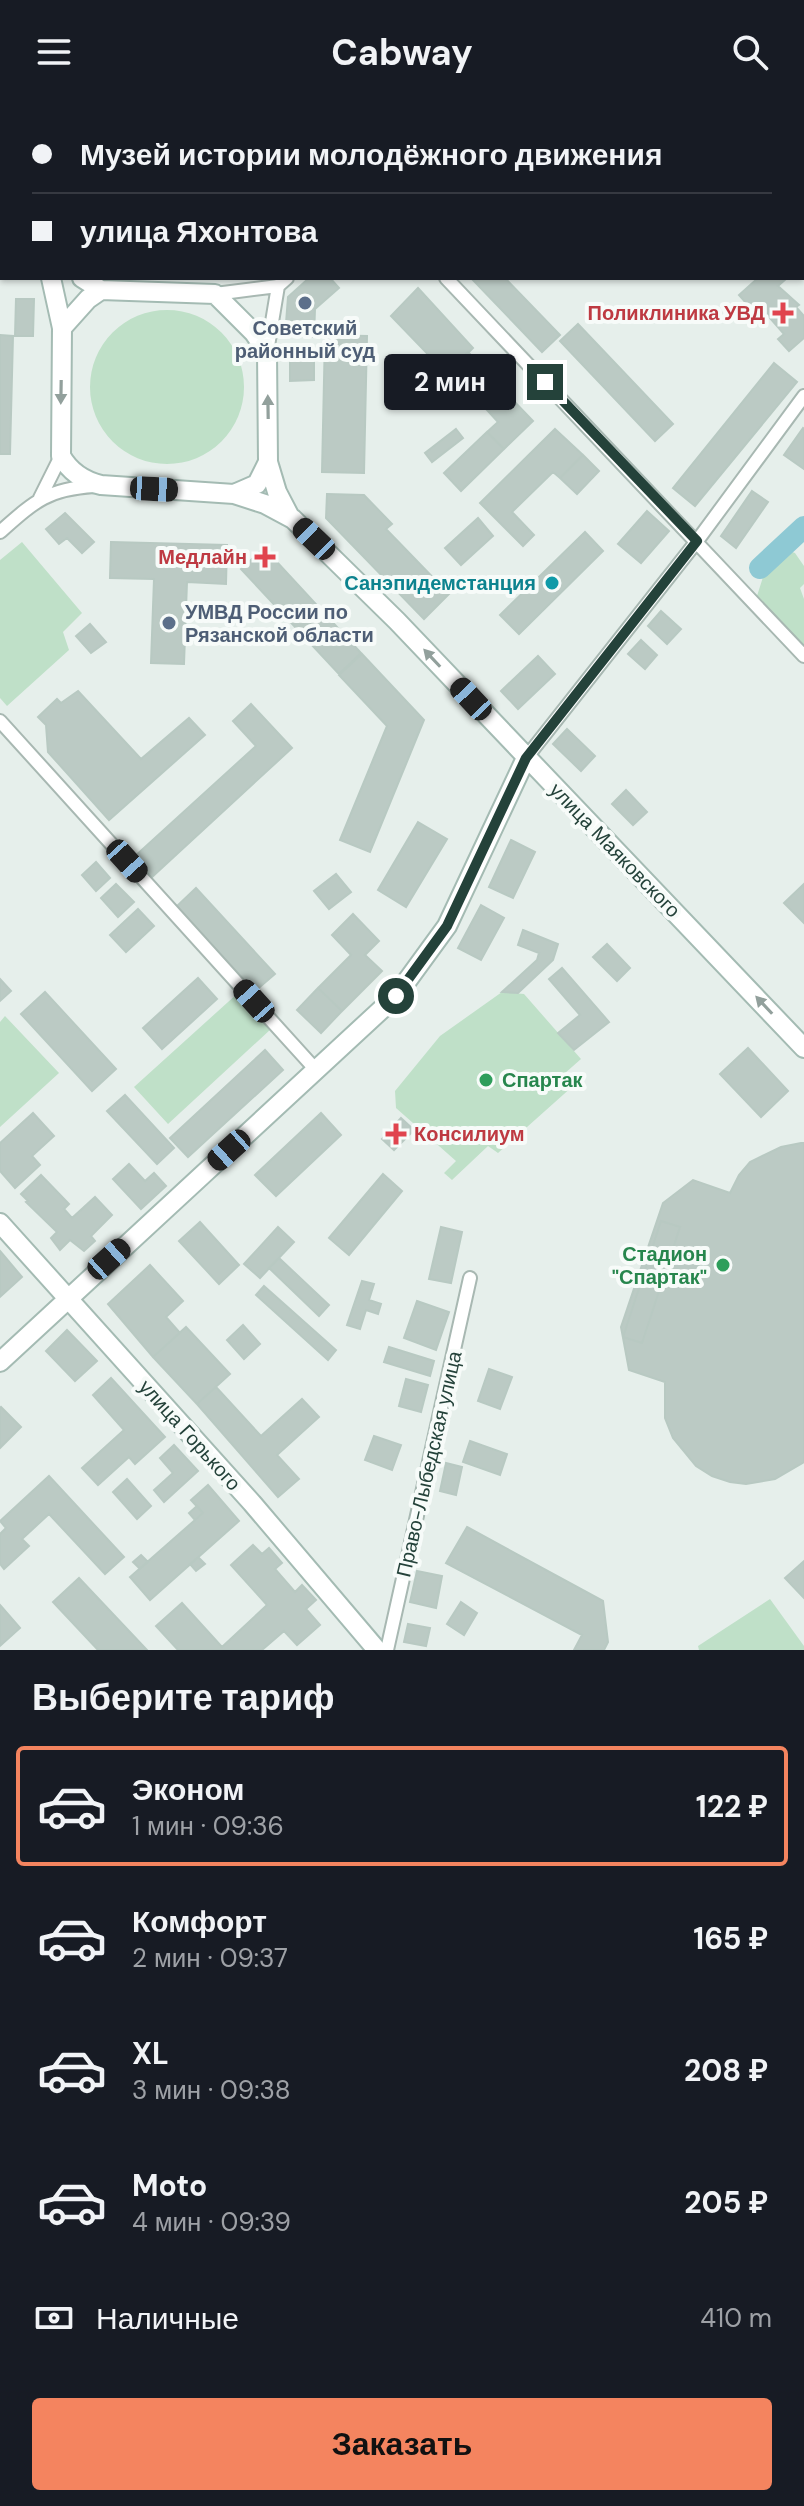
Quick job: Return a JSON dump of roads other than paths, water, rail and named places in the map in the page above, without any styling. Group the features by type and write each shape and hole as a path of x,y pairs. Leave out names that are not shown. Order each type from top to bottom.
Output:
{"street":[{"path":"40,498 61,456 62,328 51,280"},
{"path":"0,532 40,498 68,488 101,485 234,494 257,484 268,462 267,352 283,282 215,294 101,290 85,280"},
{"path":"448,280 804,656"},
{"path":"62,328 88,299 101,290"},
{"path":"215,294 254,333 267,352"},
{"path":"0,1362 396,996 447,926 526,758 697,541 804,396"},
{"path":"61,456 68,468 88,482 101,485"},
{"name":"улица Маяковского","path":"268,462 277,492 290,517"},
{"name":"улица Маяковского","path":"234,494 265,504 290,517 397,621 804,1048"},
{"path":"0,721 316,1070"},
{"name":"улица Горького","path":"0,1223 252,1503 377,1650"},
{"name":"Право-Лыбедская улица","path":"387,1650 470,1278"}],"waterway":[{"path":"760,568 804,527"}],"place":[{"name":"Советский районный суд","path":"305,303"},
{"name":"Поликлиника УВД","path":"783,313"},
{"name":"Медлайн","path":"265,557"},
{"name":"Санэпидемстанция","path":"552,583"},
{"name":"УМВД России по Рязанской области","path":"169,623"},
{"name":"Спартак","path":"486,1080"},
{"name":"Консилиум","path":"396,1134"},
{"name":"Стадион \"Спартак\"","path":"723,1265"}]}
